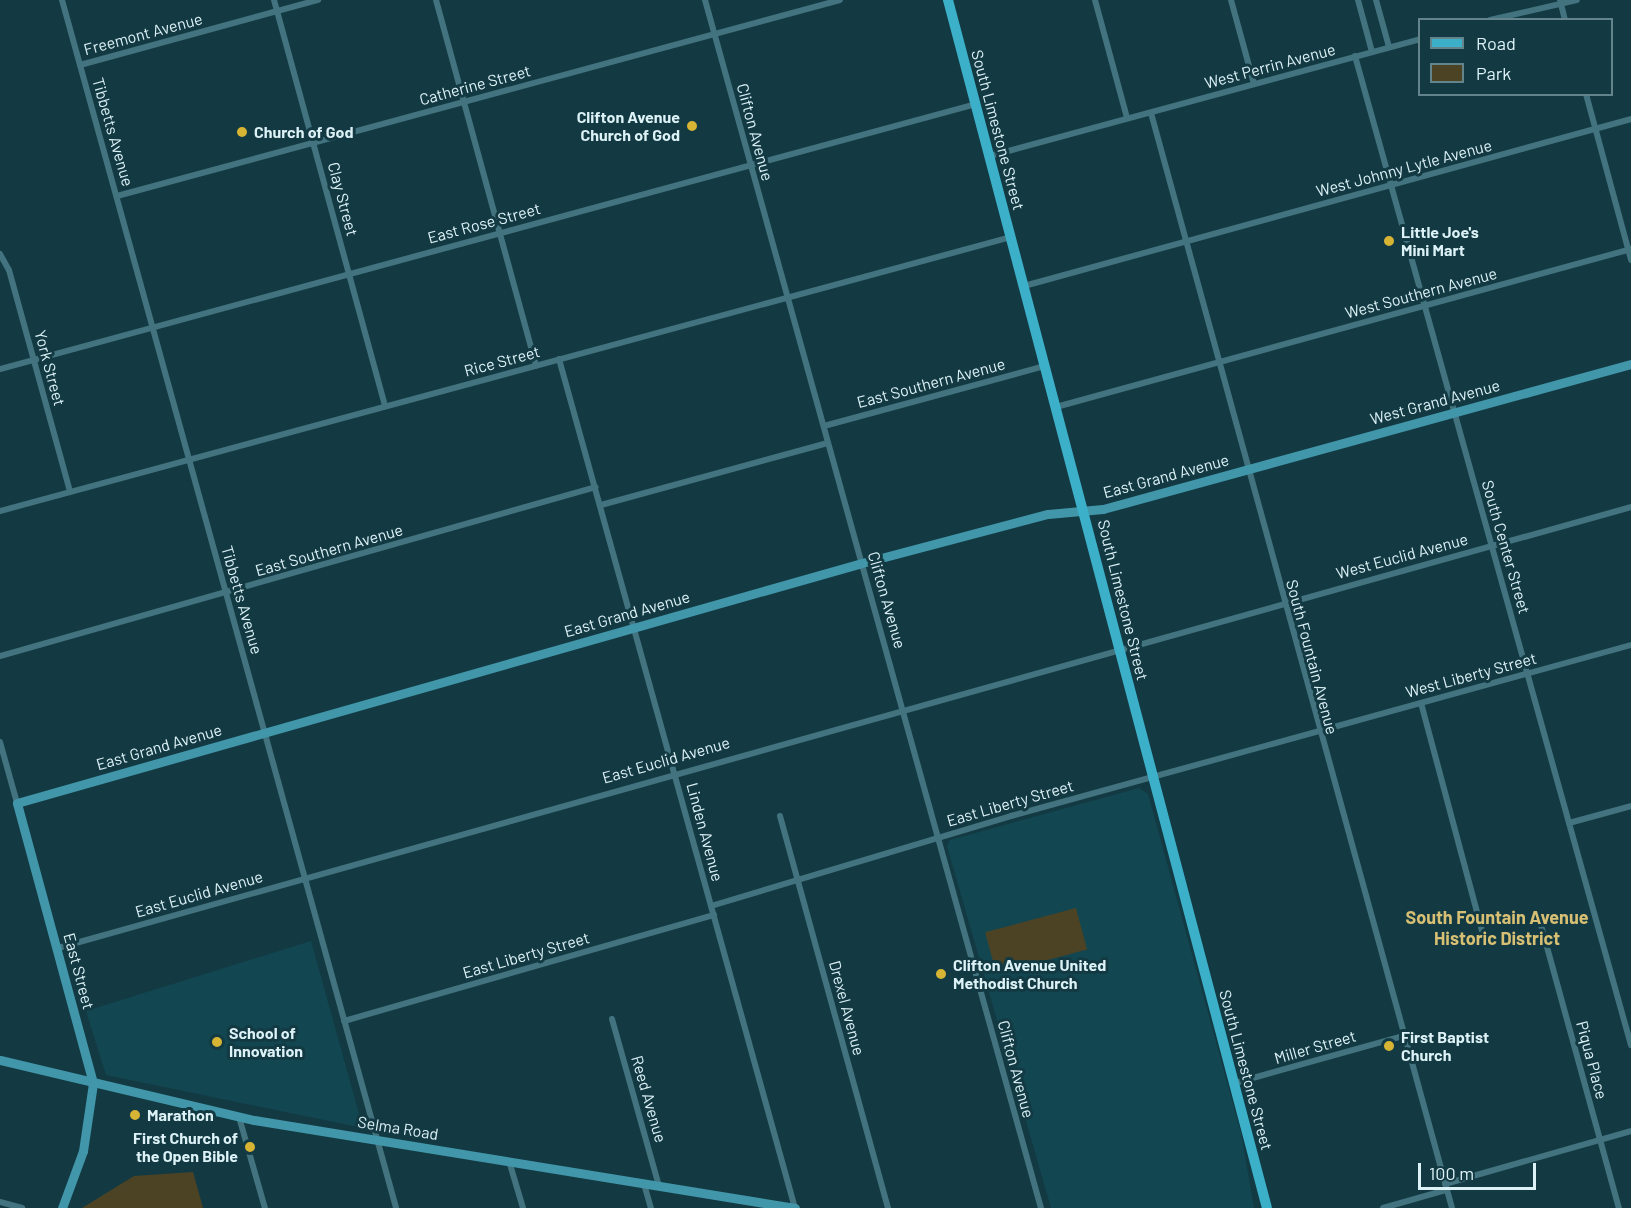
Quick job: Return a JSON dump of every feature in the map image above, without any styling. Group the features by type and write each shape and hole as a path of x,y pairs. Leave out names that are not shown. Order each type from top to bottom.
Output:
{"main road":[{"name":"South Limestone Street","path":"948,0 1267,1208"}],"street":[{"name":"Tibbetts Avenue","path":"62,0 396,1208"},
{"name":"Clay Street","path":"274,0 385,406"},
{"name":"Freemont Avenue","path":"80,65 318,0"},
{"path":"436,0 536,366"},
{"name":"Clifton Avenue","path":"705,0 1041,1208"},
{"name":"Catherine Street","path":"117,196 840,0"},
{"path":"1095,0 1127,118"},
{"path":"1231,0 1254,84"},
{"path":"1358,0 1372,52"},
{"path":"1376,0 1389,47"},
{"path":"1560,0 1564,18"},
{"path":"1497,18 1560,0 1576,0"},
{"name":"West Perrin Avenue","path":"990,156 1418,39"},
{"name":"South Center Street","path":"1355,56 1631,1045"},
{"path":"1587,96 1630,249 1631,260"},
{"name":"East Rose Street","path":"0,369 976,104"},
{"name":"South Fountain Avenue","path":"1151,113 1318,731 1452,1208"},
{"name":"West Johnny Lytle Avenue","path":"1024,286 1631,119"},
{"name":"Rice Street","path":"0,511 1011,237"},
{"name":"West Southern Avenue","path":"1218,363 1630,249"},
{"name":"York Street","path":"0,254 70,492"},
{"name":"Linden Avenue","path":"559,359 795,1208"},
{"path":"1056,407 1218,363"},
{"name":"West Grand Avenue","path":"1248,469 1631,364"},
{"name":"East Southern Avenue","path":"824,426 1045,366"},
{"path":"601,506 828,443"},
{"name":"East Grand Avenue","path":"17,804 862,563 1084,509 1103,509 1248,469"},
{"name":"East Southern Avenue","path":"0,656 596,487"},
{"name":"West Euclid Avenue","path":"1284,602 1631,507"},
{"name":"East Euclid Avenue","path":"58,948 674,771 1284,602"},
{"name":"West Liberty Street","path":"1318,731 1631,645"},
{"path":"1420,703 1483,934"},
{"name":"East Liberty Street","path":"711,906 939,837 1318,731"},
{"name":"East Street","path":"0,742 93,1083 83,1151 62,1208"},
{"path":"1569,823 1631,806"},
{"name":"Drexel Avenue","path":"780,816 888,1208"},
{"name":"East Liberty Street","path":"345,1021 714,915"},
{"name":"Piqua Place","path":"1539,918 1619,1208"},
{"name":"Reed Avenue","path":"612,1019 659,1186"},
{"name":"Miller Street","path":"1235,1083 1403,1036"},
{"name":"Selma Road","path":"0,1060 239,1117 795,1208"},
{"path":"239,1117 265,1208"},
{"path":"1383,1208 1445,1186 1631,1131"},
{"path":"509,1161 523,1208"},
{"path":"644,1184 651,1208"},
{"path":"0,1202 22,1208"}],"shaded area":[{"path":"1139,788 1148,794 1241,1133 1254,1208 1051,1208 947,846 950,840"},
{"name":"School of Innovation","path":"311,941 363,1128 106,1075 86,1011"}],"green space":[{"path":"1076,908 1087,950 996,974 985,932"},
{"path":"193,1172 203,1208 82,1208 134,1176"}],"place":[{"name":"Clifton Avenue Church of God","path":"692,126"},
{"name":"Church of God","path":"242,132"},
{"name":"Little Joe's Mini Mart","path":"1389,241"},
{"name":"Clifton Avenue United Methodist Church","path":"941,974"},
{"name":"School of Innovation","path":"217,1042"},
{"name":"First Baptist Church","path":"1389,1046"},
{"name":"Marathon","path":"135,1115"},
{"name":"First Church of the Open Bible","path":"250,1147"}],"district":[{"name":"South Fountain Avenue Historic District","path":"1497,928"}]}
